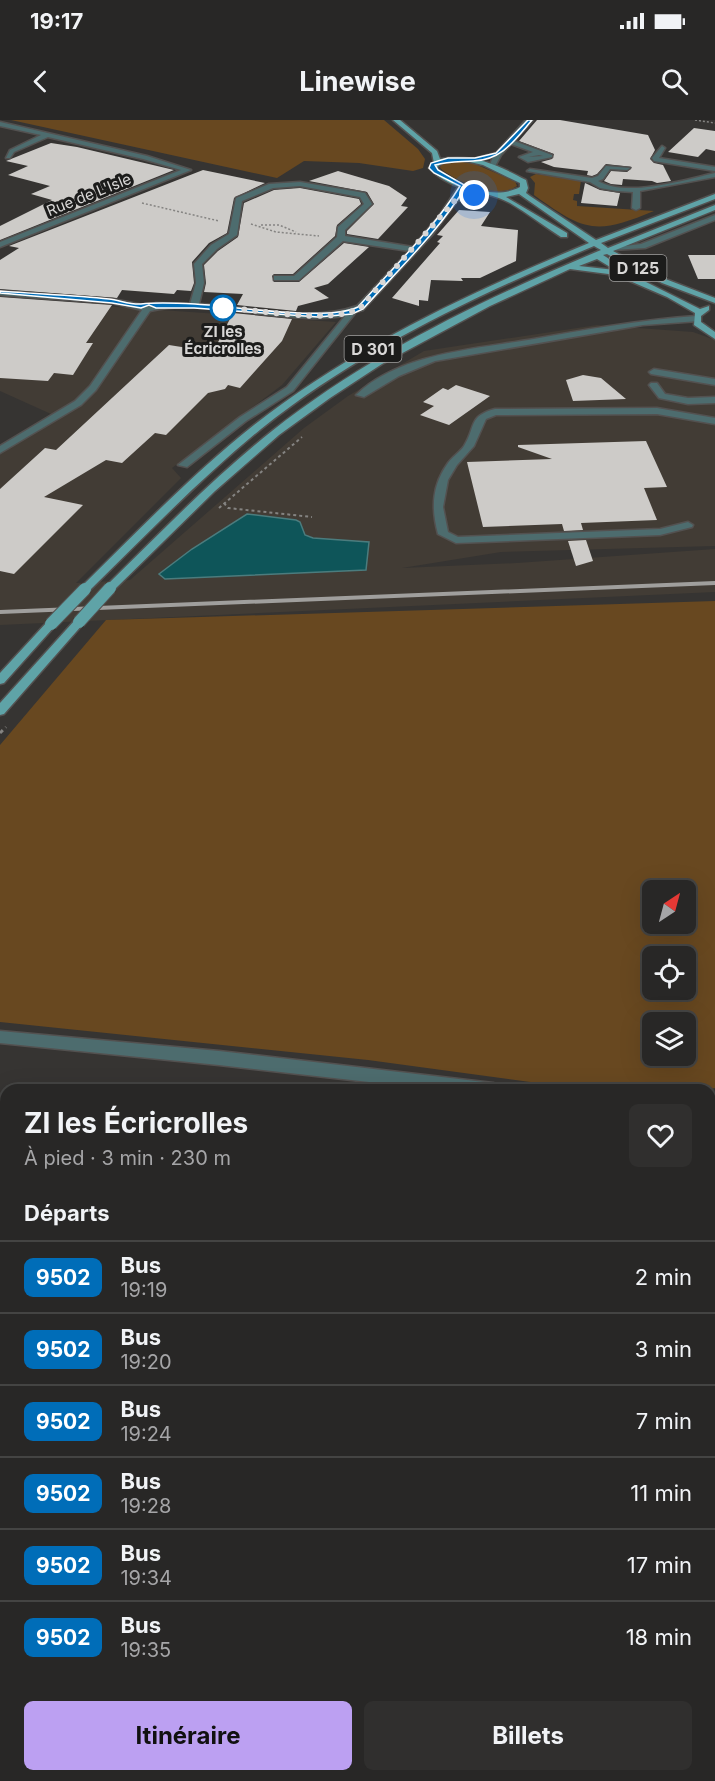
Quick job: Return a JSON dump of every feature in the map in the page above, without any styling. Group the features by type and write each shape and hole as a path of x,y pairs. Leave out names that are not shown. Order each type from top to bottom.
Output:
{"main road":[{"name":"D 125","path":"396,120 409,130 461,158"},
{"path":"409,130 435,152 437,162"},
{"name":"D 125","path":"587,244 555,216 524,195 525,185 513,176 475,160 461,158 437,162 432,166 433,170 464,186 511,201 587,244 661,280 715,301"},
{"path":"487,194 508,194 524,189"},
{"path":"605,252 620,238 715,198"},
{"name":"D 301","path":"0,680 51,624 196,482 258,427 313,387 431,315 508,278 587,244 715,198"},
{"name":"D 301","path":"0,711 110,588 213,486 277,432 328,395 439,327 558,270 715,207"},
{"path":"555,216 585,230 607,232 628,230"},
{"path":"439,327 496,294 576,257 587,244"},
{"name":"D 125","path":"605,252 638,281 690,305 699,319"},
{"path":"558,270 599,269 638,281"},
{"path":"715,305 699,319 715,336"}],"street":[{"path":"492,167 498,154 530,120"},
{"path":"0,124 47,135"},
{"path":"8,157 12,151 47,135"},
{"name":"Rue de L'Isle","path":"0,245 188,170 47,135"},
{"path":"510,142 550,156 530,161 532,167 530,171"},
{"path":"662,148 656,160 715,169"},
{"path":"475,160 498,154"},
{"path":"603,176 608,167 627,168"},
{"path":"513,176 530,171 592,180 603,176 612,177"},
{"path":"592,180 599,186 637,189 656,188 715,175"},
{"path":"194,306 200,284 198,264 214,247 233,235 239,200 272,186 300,184 362,195 368,204 341,229 341,238 296,278 277,278"},
{"path":"183,465 243,419 290,389 356,310 456,199 464,186"},
{"path":"636,208 637,189"},
{"path":"456,199 487,194"},
{"path":"605,252 642,246 715,217"},
{"path":"341,238 412,249"},
{"path":"0,293 112,301 148,307 194,306 318,315 356,310"},
{"path":"0,450 78,403 93,388 148,307"},
{"path":"361,394 392,374 415,364 643,322 699,319"},
{"path":"654,372 715,382"},
{"path":"654,386 662,396 668,398 688,401 715,400"},
{"path":"688,525 660,532 456,540 443,534 436,506 438,494 448,471 468,448 477,423 486,414 495,412 657,411 715,421"},
{"path":"0,1037 219,1058 442,1084"}],"path":[{"path":"695,120 715,123"},
{"path":"122,197 176,212 234,222 279,225 297,233"},
{"path":"260,225 276,232 341,238"},
{"path":"217,510 308,432"},
{"path":"224,503 228,508 240,511 256,509 312,517"}],"shaded area":[{"path":"11,120 384,120 418,149 425,159 423,168 413,171 359,163 304,161 277,178"},
{"path":"457,161 475,164 515,181 517,186 499,191 477,188 456,179 440,168 441,164"},
{"path":"536,174 581,180 579,194 574,194 573,200 577,201 577,206 654,211 618,224 591,226 579,223 534,195 535,183 530,177"},
{"path":"29,301 336,322 282,385 172,468 181,478 76,583 130,580 304,428 348,396 424,351 597,325 693,332 715,340 715,546 501,552 402,568 517,563 715,549 715,592 0,625 0,446 51,414 0,391 0,312"},
{"path":"715,601 715,1084 546,1084 368,1060 0,1022 0,745 106,620"}],"water":[{"path":"247,514 296,520 300,522 305,535 313,538 369,542 366,570 165,579 159,574 192,549"}],"building":[{"path":"537,120 560,120 648,135 655,150 650,159 654,163 663,165 671,181 657,183 623,179 622,185 611,184 604,181 611,171 627,172 632,167 606,164 592,176 587,175 588,171 554,167 541,162 552,159 554,154 519,141"},
{"path":"694,128 715,131 715,151 706,149 698,157 668,152"},
{"path":"51,143 174,170 0,240 0,226 52,200 31,194 50,186 8,175 28,166 6,161"},
{"path":"203,170 265,183 234,198 227,233 209,243 192,262 194,283 191,291 177,290 174,294 122,290 117,298 0,289 0,260 19,248 9,246"},
{"path":"338,171 389,186 407,198 401,206 408,207 378,239 347,234 347,231 374,204 367,192 309,181"},
{"path":"585,183 600,190 620,193 617,206 581,203"},
{"path":"300,188 359,199 361,204 337,225 335,236 293,274 274,274 272,276 274,282 299,282 344,243 369,247 328,284 314,288 329,298 298,306 296,311 237,305 243,294 204,292 206,283 204,265 218,251 238,237 244,203 274,190"},
{"path":"459,210 490,212 481,226 518,230 516,261 480,278 461,278 463,281 431,280 428,301 419,300 419,306 392,298 440,243 437,242 443,236 437,235"},
{"path":"688,255 715,255 715,279 698,279"},
{"path":"0,297 112,305 86,343 93,343 73,375 54,373 48,381 0,378"},
{"path":"233,313 292,319 282,341 240,388 228,385 225,389 208,393 166,435 155,433 122,463 106,460 44,497 83,505 14,574 0,571 0,489 45,448 56,450 169,345 213,352"},
{"path":"583,375 601,378 626,399 573,401 566,380"},
{"path":"456,385 490,396 449,425 420,415 434,406 423,402 443,388 448,390"},
{"path":"646,441 667,487 644,488 657,520 581,523 583,530 564,531 562,524 483,527 467,462 552,459 518,447 518,445"},
{"path":"586,540 593,561 576,566 568,541"}],"railway":[{"path":"0,612 715,583"}],"bus line":[{"name":"9502","path":"0,293 112,301 141,306 149,303 156,306 194,306 318,315 352,312 360,308 456,199 464,186 433,170 433,164 448,159 475,160 498,154 530,120"}],"place":[{"name":"ZI les Écricrolles","path":"223,308"}],"route":[{"path":"223,308 318,315 352,312 360,308 456,199 474,195"}]}
